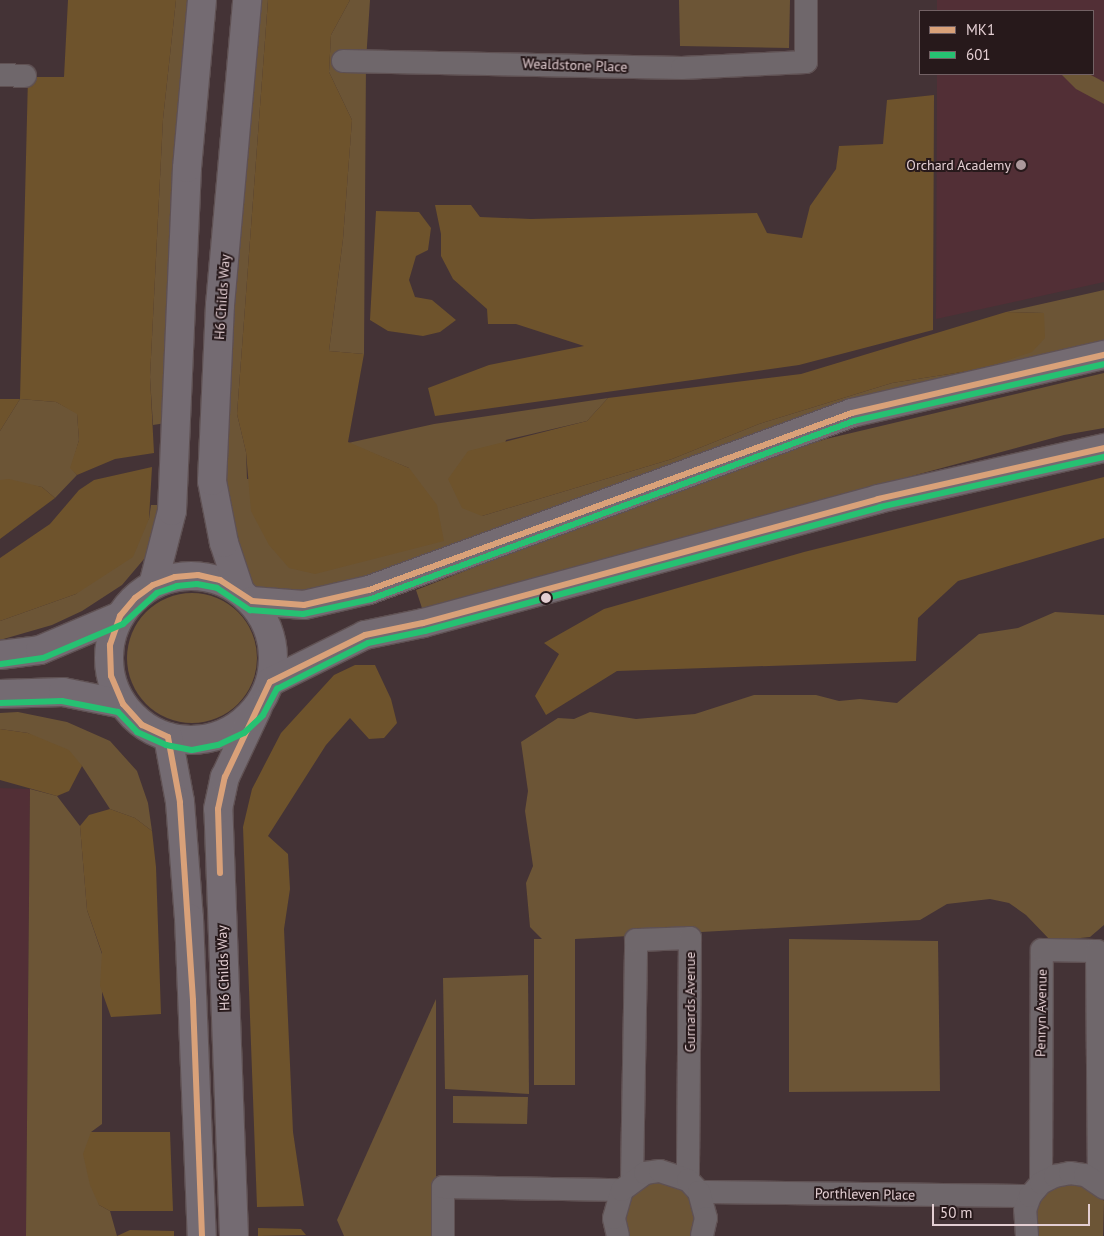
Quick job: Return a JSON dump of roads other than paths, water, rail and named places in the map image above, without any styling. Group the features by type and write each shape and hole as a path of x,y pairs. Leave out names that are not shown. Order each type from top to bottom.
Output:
{"main road":[{"path":"153,585 172,511 187,168 202,0"},
{"name":"H6 Childs Way","path":"246,0 220,305 212,481 224,543 246,596"},
{"path":"246,596 304,605 369,590 852,413 1104,355"},
{"path":"270,682 365,635 423,623 878,499 1104,448"},
{"path":"198,575 220,580 246,596 268,626 274,654 270,682 257,708 239,726 216,737 192,741 168,738 142,725 122,704 111,676 110,645 120,616 135,598 153,585 175,577 198,575"},
{"path":"0,656 40,650 120,616"},
{"path":"0,694 63,692 122,704"},
{"name":"H6 Childs Way","path":"234,1236 218,809 225,777 257,708"},
{"path":"168,738 180,802 189,918 202,1236"}],"street":[{"name":"Wealdstone Place","path":"343,61 682,68 806,62 806,0"},
{"path":"0,75 25,76"},
{"name":"Gurnards Avenue","path":"627,1185 636,940 690,938 693,1186"},
{"name":"Penryn Avenue","path":"1036,1190 1042,950 1097,951 1102,1185"},
{"name":"Porthleven Place","path":"627,1185 660,1171 693,1186 1036,1190"},
{"path":"1027,1236 1025,1210 1036,1190 1055,1176 1070,1173 1085,1175 1102,1185"},
{"path":"443,1236 443,1187 627,1185 614,1218 618,1236"},
{"path":"693,1186 706,1218 702,1236"}],"place":[{"name":"Orchard Academy","path":"1021,165"}]}
